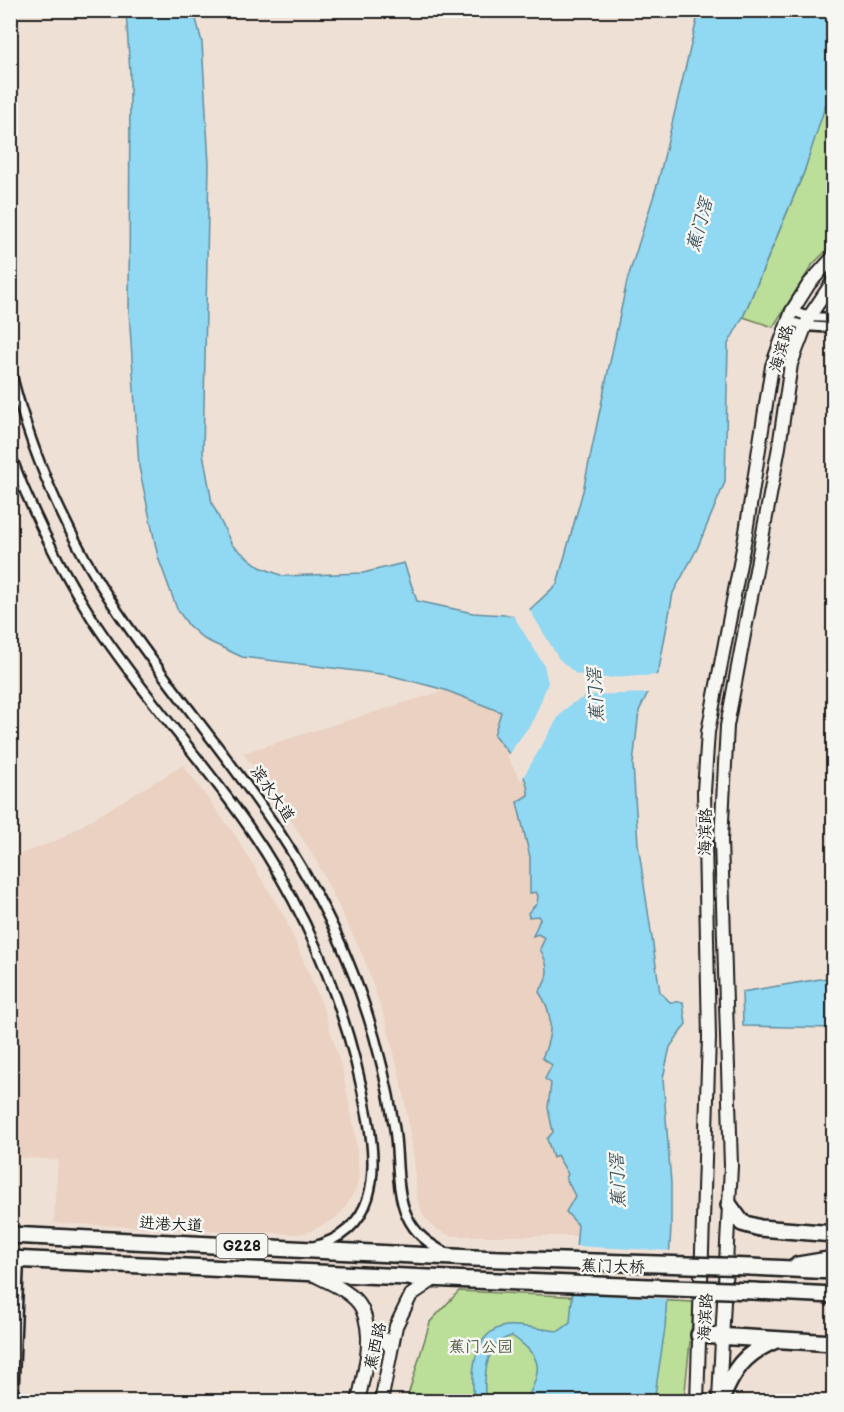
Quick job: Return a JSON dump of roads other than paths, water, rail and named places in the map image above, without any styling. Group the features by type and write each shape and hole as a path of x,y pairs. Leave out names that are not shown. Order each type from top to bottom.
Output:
{"highway":[{"path":"729,1205 742,1223 760,1228 834,1234"},
{"name":"进港大道","path":"10,1235 473,1258"},
{"name":"蕉门大桥","path":"473,1258 751,1267 776,1270"},
{"name":"G228","path":"15,1259 436,1278"},
{"path":"776,1270 822,1259 834,1260"},
{"name":"G228","path":"776,1270 834,1271"},
{"name":"蕉门大桥","path":"436,1278 778,1292"},
{"path":"778,1292 808,1304 834,1306"},
{"name":"G228","path":"778,1292 834,1295"},
{"path":"699,1335 834,1343"},
{"path":"720,1401 736,1367 763,1345 778,1339"}],"street":[{"name":"海滨路","path":"697,1401 709,1013 704,791 708,732 745,538 772,366 790,316 809,284 834,256"},
{"name":"海滨路","path":"720,1401 721,1335 731,1166 722,840 727,726 792,364 807,321 834,280"},
{"path":"790,316 834,328"},
{"path":"807,321 834,318"},
{"name":"滨水大道","path":"10,368 15,403 52,490 98,580 138,641 268,812 320,900 361,994 381,1059 394,1126 405,1213 426,1241 452,1257"},
{"path":"10,453 41,526 76,592 118,655 266,853 303,921 338,1002 364,1098 375,1163 374,1179 364,1208 344,1232 316,1246 301,1249"},
{"path":"14,1401 15,1259"},
{"name":"蕉西路","path":"308,1272 341,1289 361,1308 369,1344 358,1401"},
{"name":"蕉西路","path":"381,1401 396,1326 411,1295 436,1278"},
{"path":"369,1344 378,1338 389,1343 391,1348"}],"water":[{"name":"蕉门滘","path":"126,11 194,11 202,42 209,164 203,453 212,503 232,545 260,567 283,576 363,573 404,563 417,601 473,613 523,616 557,584 583,491 627,281 658,182 699,11 833,11 832,85 804,172 743,317 728,344 725,482 697,549 673,593 659,669 639,711 633,764 638,844 660,992 670,1002 683,1002 686,1024 670,1047 663,1078 671,1183 671,1227 665,1328 654,1401 526,1401 535,1380 537,1365 530,1351 512,1336 496,1345 491,1353 486,1371 485,1401 474,1401 473,1379 476,1356 486,1336 506,1326 559,1331 570,1323 578,1225 566,1212 575,1196 566,1178 568,1174 557,1155 553,1158 547,1139 553,1132 548,1108 551,1083 545,1079 552,1065 542,1058 550,1033 550,1024 547,1008 539,992 547,976 547,966 540,949 545,938 538,934 533,936 540,919 538,916 529,917 528,913 537,903 538,896 536,892 530,893 530,857 517,802 528,795 528,788 516,764 494,735 501,712 445,690 389,675 242,657 204,639 189,626 177,609 158,557 139,467 129,311 130,73"},
{"path":"833,977 833,1028 743,1026 742,992"}],"park label":[{"name":"蕉门公园","path":"481,1347"}]}
